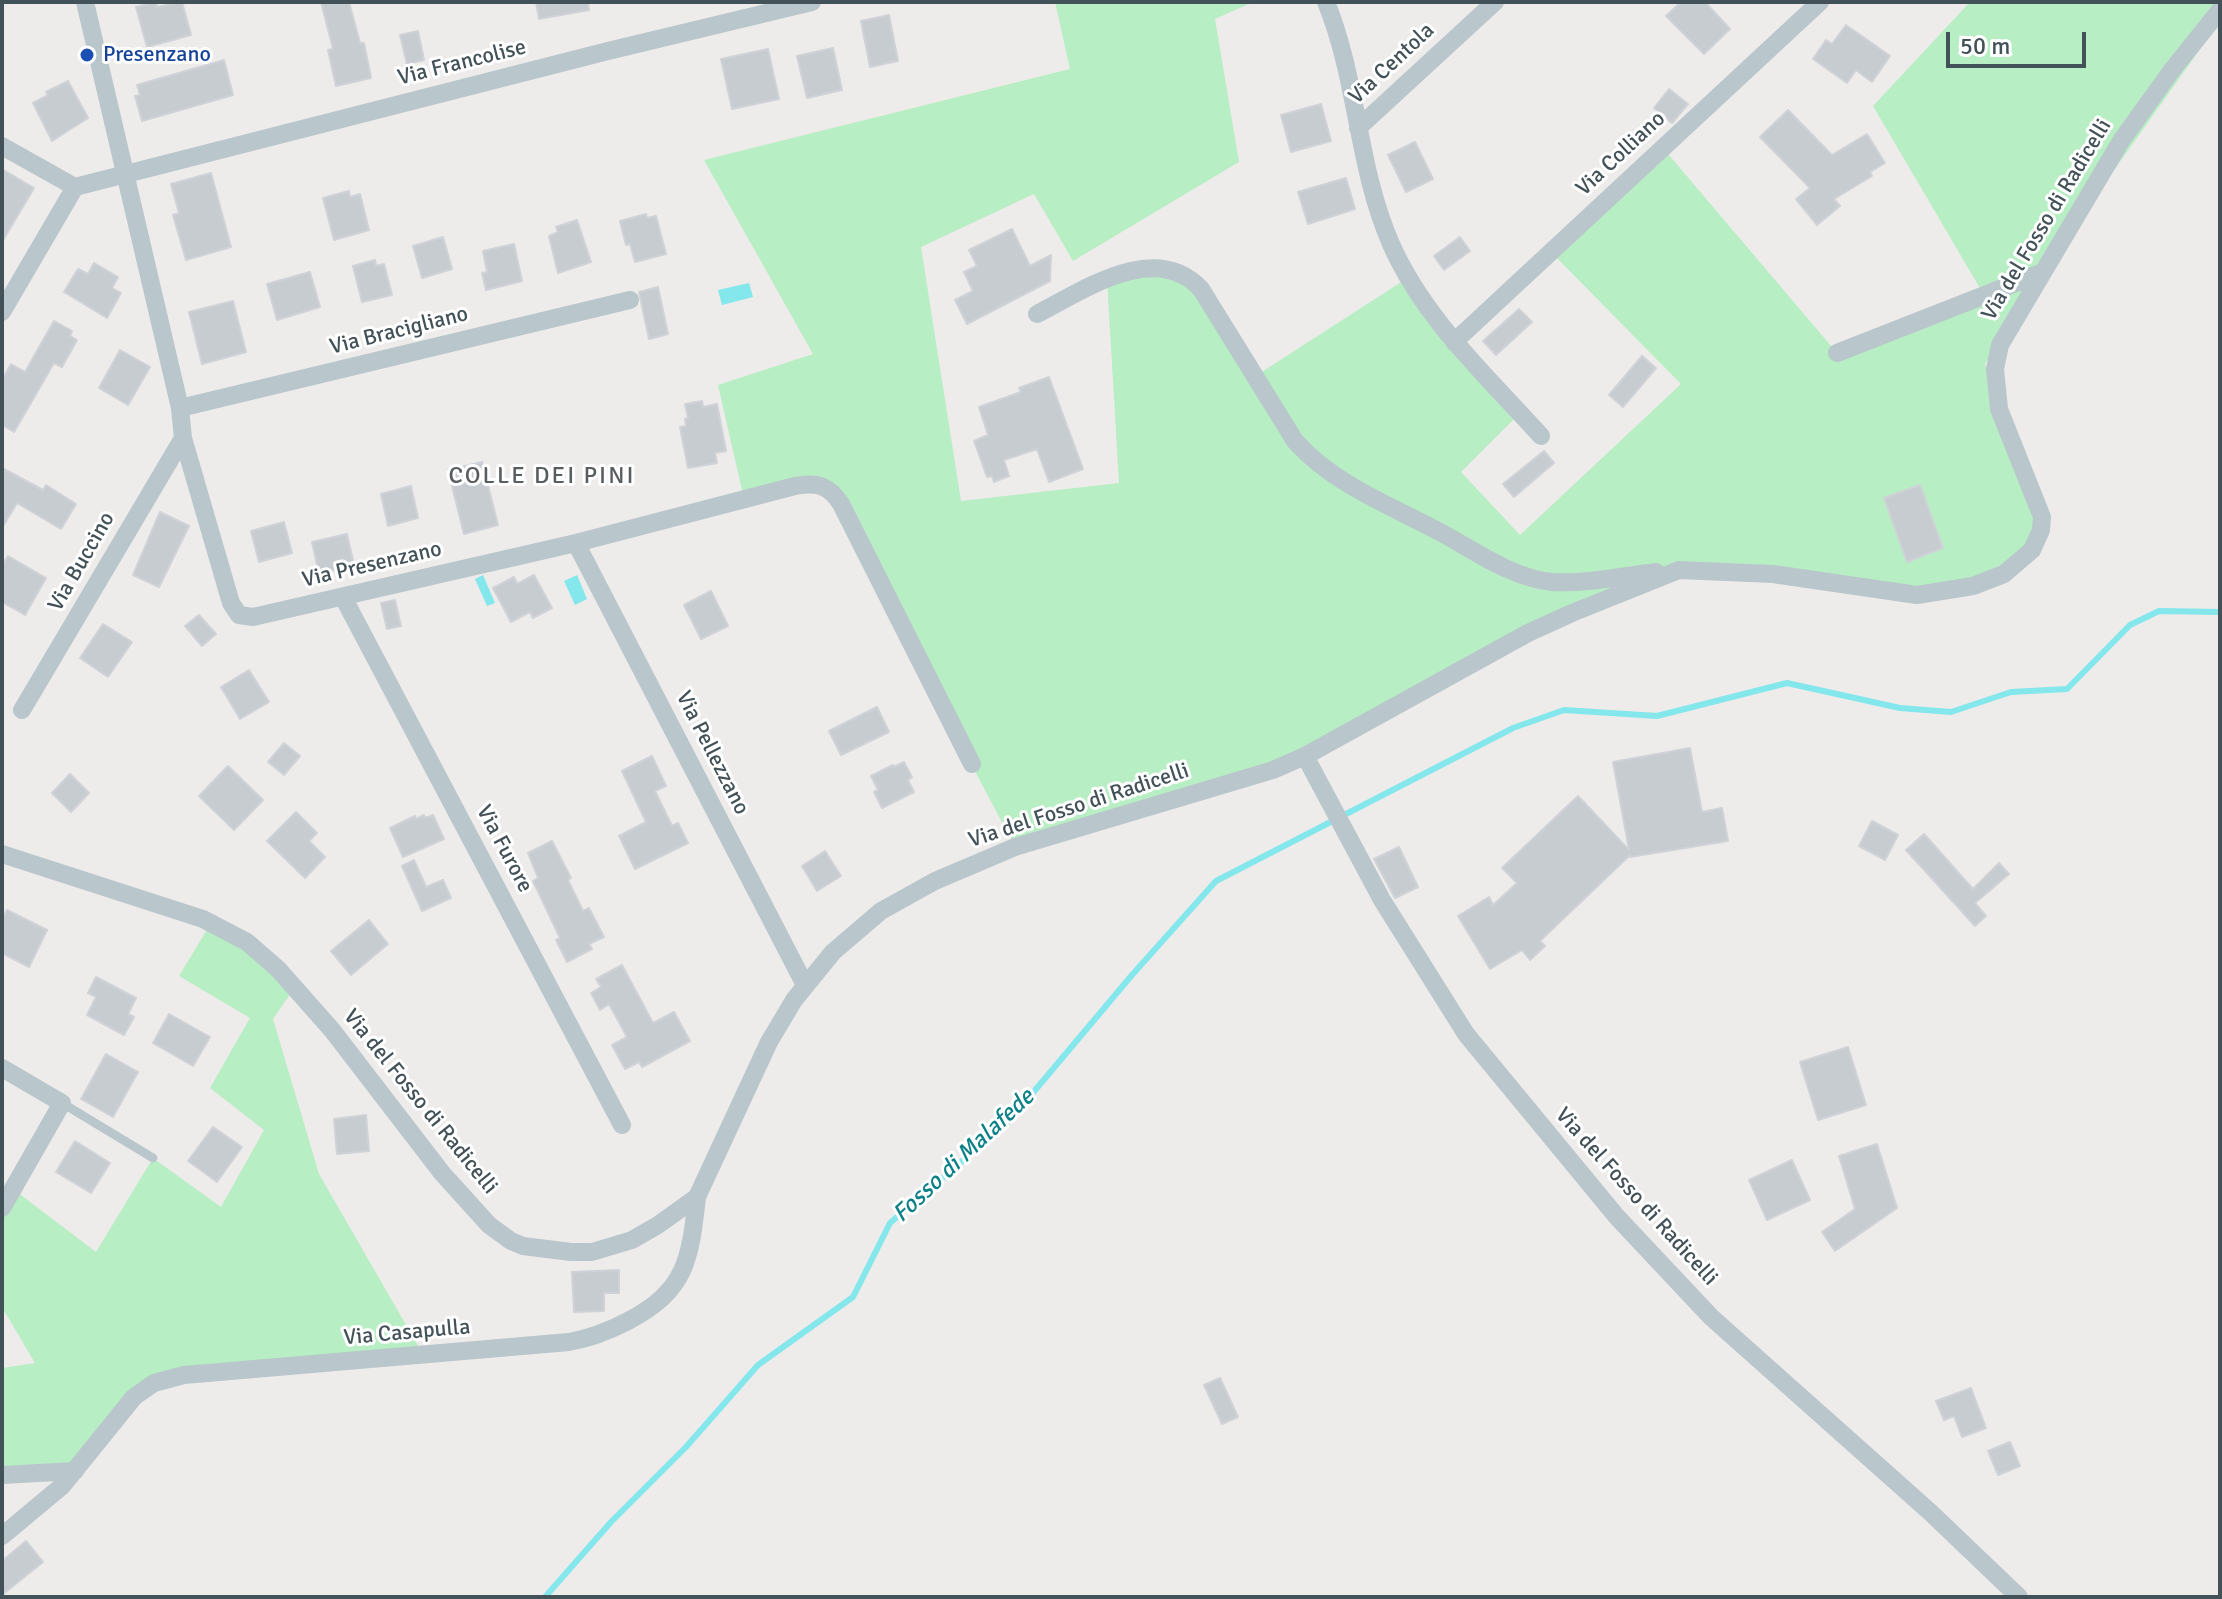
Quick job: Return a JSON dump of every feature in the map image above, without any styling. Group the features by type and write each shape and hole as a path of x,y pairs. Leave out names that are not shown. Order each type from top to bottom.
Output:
{"street":[{"name":"Via Presenzano","path":"85,2 180,408 183,438 231,603 239,615 253,617 343,597 576,543 795,486 816,484 826,487 841,504 972,764"},
{"name":"Via Francolise","path":"75,187 812,2"},
{"path":"1326,2 1344,59 1378,206 1391,244 1409,277 1454,342 1541,436"},
{"name":"Via Centola","path":"1358,128 1495,2"},
{"name":"Via Colliano","path":"1454,342 1820,2"},
{"name":"Via del Fosso di Radicelli","path":"2,854 203,919 255,948 332,1030 458,1192 489,1225 511,1241 566,1252 605,1250 644,1234 697,1197 769,1042 805,985 833,952 865,923 897,901 935,881 1015,847 1226,786 1305,756 1543,626 1679,570 1773,574 1917,595 1973,586 2012,569 2026,557 2037,541 2042,517 2004,426 1996,393 1995,369 2000,345 2121,141 2220,10"},
{"path":"2,146 75,187 2,312"},
{"path":"1037,314 1132,270 1158,268 1183,273 1201,289 1295,441 1346,482 1503,566 1536,578 1578,581 1679,570"},
{"path":"1837,353 2041,273"},
{"name":"Via Bracigliano","path":"180,408 630,300"},
{"name":"Via Buccino","path":"22,710 183,438"},
{"name":"Via Pellezzano","path":"576,543 805,985"},
{"name":"Via Furore","path":"343,597 622,1125"},
{"name":"Via del Fosso di Radicelli","path":"1305,756 1382,900 1466,1034 1617,1217 1711,1317 1930,1512 2019,1597"},
{"path":"2,1068 62,1103 2,1208"},
{"name":"Via Casapulla","path":"2,1536 47,1500 75,1471 134,1397 165,1379 569,1342 606,1333 649,1310 675,1285 691,1241 697,1197"},
{"path":"2,1475 75,1471"}],"lane":[{"path":"62,1103 153,1158"}],"green space":[{"path":"1055,2 1253,2 1215,19 1239,162 1073,261 1034,194 921,247 961,501 1119,483 1107,279 1146,269 1201,289 1254,377 1409,277 1520,413 1461,472 1520,535 1681,384 1551,252 1663,148 1837,353 1984,295 1873,106 1970,2 2220,2 2220,21 2041,273 1985,364 2010,442 2039,505 2026,557 1942,592 1679,570 1562,617 1305,756 1015,847 825,487 744,499 718,385 813,354 704,160 1070,69"},
{"path":"211,923 295,987 273,1019 319,1174 424,1356 154,1383 75,1471 2,1475 2,1368 35,1363 2,1307 2,1208 13,1189 96,1252 153,1158 221,1207 264,1130 210,1088 250,1018 179,976"}],"water":[{"path":"749,283 753,297 722,305 718,290"},
{"path":"483,575 495,603 487,606 475,579"},
{"path":"577,575 587,599 575,605 564,581"}],"building":[{"path":"156,2 157,7 182,2 191,35 147,47 136,7"},
{"path":"321,2 349,2 360,43 364,43 371,78 336,86 328,50 333,49"},
{"path":"536,2 588,2 589,10 539,19"},
{"path":"1681,2 1705,2 1730,29 1704,54 1666,16"},
{"path":"889,15 898,61 870,67 861,21"},
{"path":"1846,25 1890,56 1872,82 1856,70 1847,83 1813,59 1826,40 1832,44"},
{"path":"418,31 424,60 407,64 400,35"},
{"path":"833,48 842,90 807,98 797,56"},
{"path":"768,49 779,99 732,109 721,59"},
{"path":"224,60 233,95 142,121 135,96 140,95 137,85"},
{"path":"68,81 88,118 52,141 33,103"},
{"path":"1669,89 1688,104 1672,123 1654,108"},
{"path":"1321,104 1331,141 1291,152 1281,115"},
{"path":"1788,110 1832,155 1867,134 1885,163 1870,172 1872,176 1834,199 1840,206 1817,225 1796,199 1810,188 1760,137"},
{"path":"1415,142 1433,179 1406,192 1388,155"},
{"path":"2,169 34,188 2,242"},
{"path":"211,173 231,247 186,260 173,215 179,213 171,184"},
{"path":"1346,178 1355,209 1308,224 1298,192"},
{"path":"349,191 350,197 360,194 369,230 334,240 323,198"},
{"path":"646,214 647,218 656,216 666,254 635,262 630,244 626,245 620,221"},
{"path":"577,220 591,262 558,273 549,236 558,232 556,227"},
{"path":"1012,229 1030,266 1051,255 1050,281 967,324 955,300 973,291 964,272 977,266 969,250"},
{"path":"443,237 452,269 422,278 413,246"},
{"path":"1460,237 1470,251 1444,270 1434,256"},
{"path":"514,244 522,281 486,290 482,273 487,272 483,251"},
{"path":"375,260 376,266 384,264 392,295 362,302 353,266"},
{"path":"94,263 118,277 112,288 121,293 107,318 64,292 78,269 88,274"},
{"path":"310,272 320,307 277,320 267,284"},
{"path":"658,287 668,334 649,339 639,292"},
{"path":"233,301 246,352 202,364 189,312"},
{"path":"1519,309 1532,322 1496,355 1483,341"},
{"path":"54,321 72,331 70,336 77,340 62,367 54,363 14,432 2,425 2,380 11,364 25,372"},
{"path":"120,350 150,367 128,405 99,388"},
{"path":"1642,356 1656,368 1623,407 1609,395"},
{"path":"1049,377 1083,469 1049,482 1037,449 1004,460 1009,476 994,482 992,476 987,477 974,441 988,435 979,407 1021,392 1019,388"},
{"path":"702,401 703,407 717,404 726,451 715,453 717,463 688,468 680,427 686,426 685,419 688,418 685,404"},
{"path":"1544,451 1554,463 1514,497 1503,484"},
{"path":"482,462 498,525 464,534 448,470"},
{"path":"2,468 43,490 46,485 76,504 61,529 17,503 2,528"},
{"path":"1920,485 1943,548 1907,562 1884,498"},
{"path":"411,486 418,518 388,526 381,494"},
{"path":"160,512 189,526 159,587 133,575"},
{"path":"284,522 292,553 259,562 251,531"},
{"path":"347,534 354,565 319,574 312,542"},
{"path":"8,556 46,578 25,615 2,602 2,566"},
{"path":"534,575 552,608 533,618 530,612 511,622 493,588 514,577 517,584"},
{"path":"711,591 728,626 701,639 684,605"},
{"path":"395,600 401,626 387,629 381,603"},
{"path":"199,615 216,634 202,646 185,626"},
{"path":"103,624 132,642 108,677 80,658"},
{"path":"249,670 269,702 240,719 221,687"},
{"path":"877,707 889,732 841,755 829,731"},
{"path":"284,743 300,756 284,775 268,762"},
{"path":"1690,748 1702,812 1722,808 1728,841 1630,855 1540,941 1545,946 1530,960 1522,950 1490,969 1458,916 1489,897 1493,905 1517,883 1502,868 1578,796 1629,850 1613,762"},
{"path":"652,756 666,786 655,791 672,826 678,823 688,843 635,869 619,836 646,822 622,771"},
{"path":"904,762 912,777 908,780 914,792 882,808 871,776"},
{"path":"228,766 263,800 234,830 199,796"},
{"path":"70,774 89,793 71,812 52,793"},
{"path":"296,812 317,833 309,841 325,857 305,878 267,841"},
{"path":"424,815 425,818 433,815 444,839 403,857 390,828"},
{"path":"1872,821 1898,835 1885,860 1859,846"},
{"path":"1924,834 1973,889 1999,863 2009,874 1975,903 1986,916 1975,926 1906,850"},
{"path":"552,841 583,911 589,908 604,937 589,944 592,949 567,962 556,940 560,938 533,881 538,878 528,853"},
{"path":"1399,847 1418,887 1395,898 1374,859"},
{"path":"825,851 841,876 817,891 802,866"},
{"path":"414,860 426,887 443,880 451,898 422,911 402,866"},
{"path":"7,910 47,930 29,967 2,953 2,919"},
{"path":"369,920 388,944 351,975 331,951"},
{"path":"622,965 653,1023 674,1012 690,1041 642,1067 639,1062 625,1069 612,1045 627,1037 609,1004 600,1010 591,993 601,987 596,979"},
{"path":"96,977 136,998 128,1014 134,1017 124,1035 87,1015 96,997 88,993"},
{"path":"169,1014 210,1037 193,1066 153,1043"},
{"path":"1848,1047 1866,1105 1818,1120 1800,1062"},
{"path":"106,1054 138,1072 113,1117 81,1099"},
{"path":"366,1115 369,1151 337,1154 334,1119"},
{"path":"213,1127 242,1147 217,1182 188,1161"},
{"path":"75,1141 110,1163 91,1193 56,1172"},
{"path":"1877,1144 1897,1208 1835,1251 1822,1232 1855,1209 1839,1156"},
{"path":"1792,1160 1810,1200 1767,1220 1749,1180"},
{"path":"619,1270 619,1293 604,1293 604,1311 574,1312 572,1272"},
{"path":"1220,1378 1238,1417 1222,1424 1204,1385"},
{"path":"1971,1388 1986,1428 1962,1437 1954,1416 1944,1420 1936,1401"},
{"path":"2010,1442 2020,1466 1998,1475 1988,1451"},
{"path":"26,1541 43,1562 2,1595 2,1561"}],"waterway":[{"name":"Fosso di Malafede","path":"545,1597 611,1522 686,1447 758,1365 853,1297 890,1223 1010,1120 1216,881 1513,728 1564,710 1657,716 1787,683 1900,708 1951,712 2011,692 2067,689 2130,625 2159,611 2220,612"}],"place":[{"name":"Presenzano","path":"87,55"}],"district":[{"name":"COLLE DEI PINI","path":"542,477"}]}
